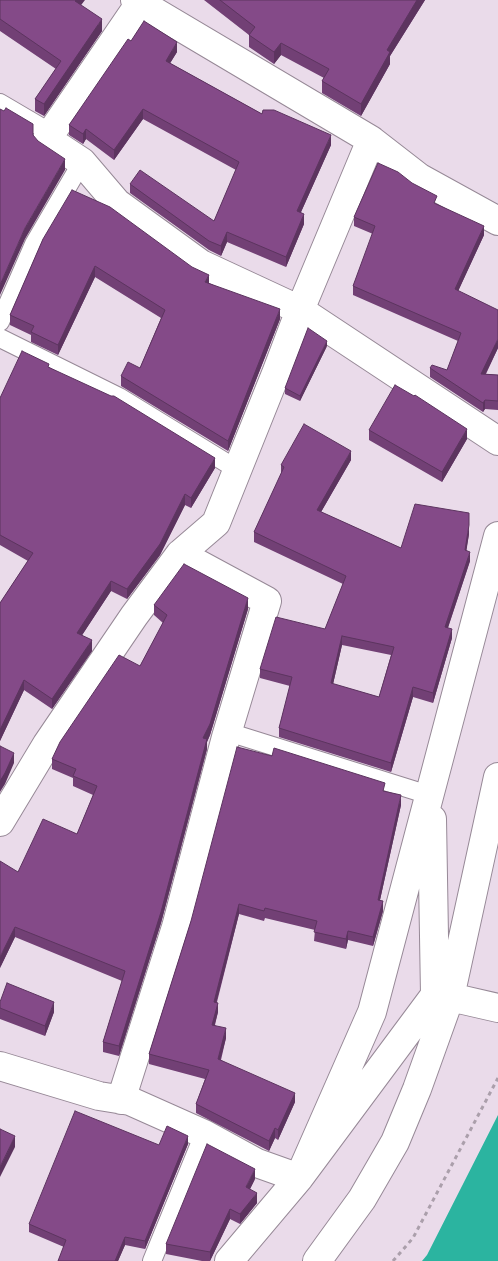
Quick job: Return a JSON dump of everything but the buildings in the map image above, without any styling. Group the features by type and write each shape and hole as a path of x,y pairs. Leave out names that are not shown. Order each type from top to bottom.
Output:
{"street":[{"path":"498,222 420,178 371,140 139,1 47,139 82,162 117,203 201,264 300,310 498,441"},
{"path":"0,822 47,744 134,616 180,554 216,524 300,310 371,140"},
{"path":"299,1178 372,1012 498,536"},
{"path":"121,1100 176,927 228,732 267,601 180,554"},
{"path":"317,1261 362,1199 395,1142 417,1089 447,997 494,815 498,778"},
{"path":"229,1261 447,997 430,790"},
{"path":"447,997 498,1008"},
{"path":"0,1066 99,1096 130,1101 204,1134 257,1163 299,1178"}],"lane":[{"path":"0,104 51,133"},
{"path":"0,322 34,244 82,162"},
{"path":"0,338 119,397 238,470"},
{"path":"228,732 430,790"},
{"path":"152,1261 204,1134"}],"path":[{"path":"393,1261 413,1238 498,1078"}],"shaded area":[{"path":"498,1115 498,1261 422,1261 427,1255"}]}
